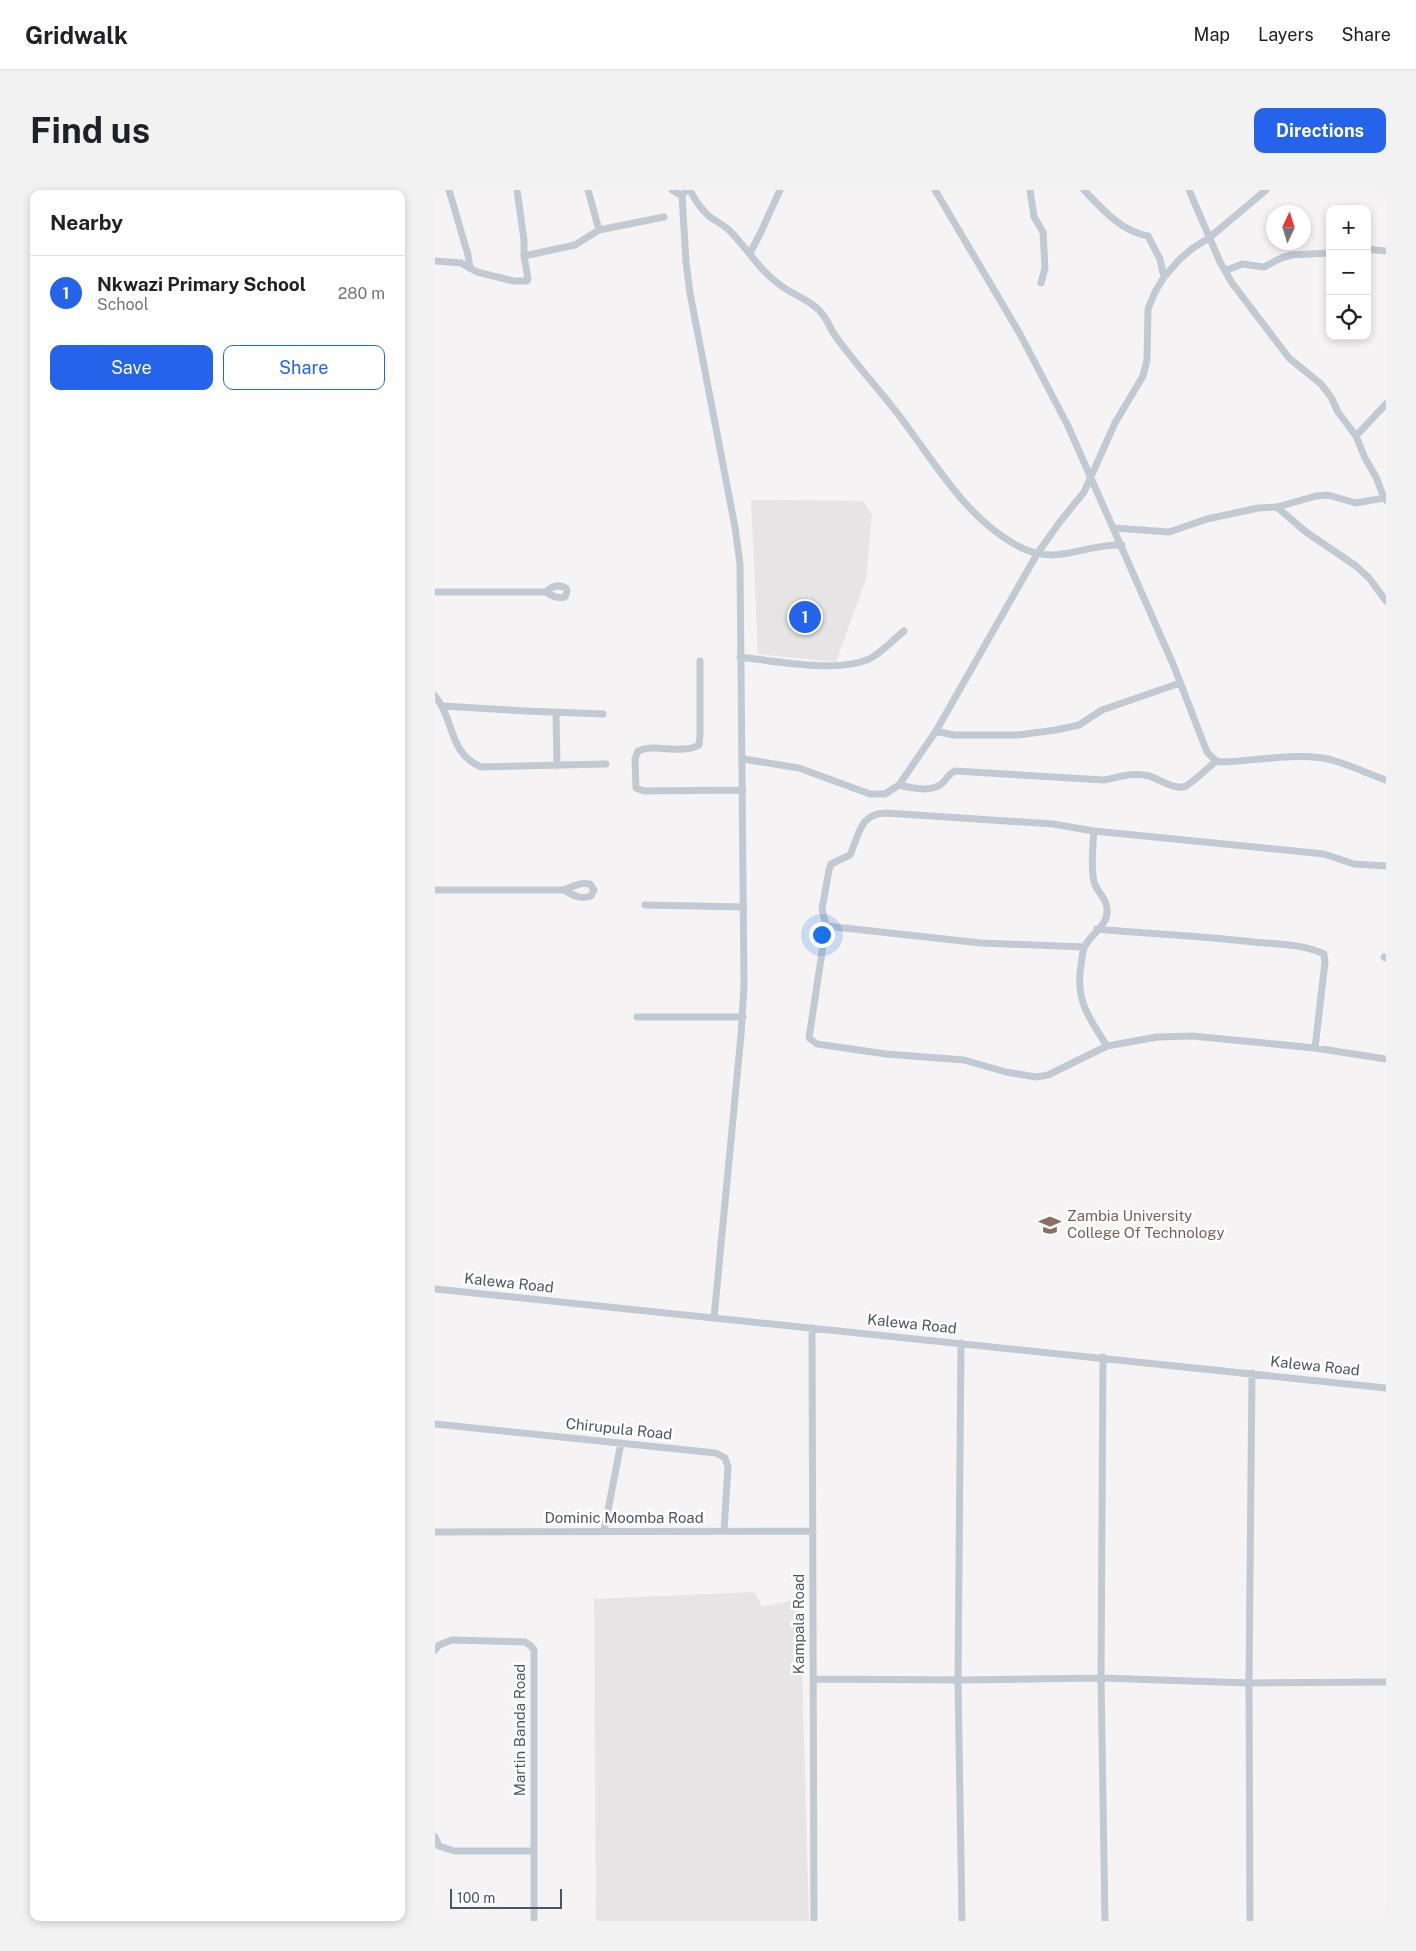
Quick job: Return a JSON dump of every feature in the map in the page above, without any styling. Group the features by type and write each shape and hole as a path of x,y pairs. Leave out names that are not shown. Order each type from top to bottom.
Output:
{"street":[{"path":"449,190 470,268"},
{"path":"435,260 461,263 477,272 524,282 528,279 517,190"},
{"path":"588,190 599,230"},
{"path":"673,190 684,193 686,262 690,293 737,536 740,564 744,907 743,1017 714,1318"},
{"path":"690,190 697,203 709,216 727,229 750,253 765,274 823,314 834,334 909,428 947,482 994,531 1037,554 1059,555 1103,545 1122,545"},
{"path":"750,253 780,190"},
{"path":"935,190 1020,334 1069,426 1122,545 1207,752 1216,762"},
{"path":"1030,190 1035,217 1043,232 1045,268 1041,282"},
{"path":"1084,190 1102,209 1127,230 1135,234 1148,236 1160,259 1164,277"},
{"path":"1114,528 1169,532 1207,519 1257,508 1277,507 1316,496 1328,495 1356,503 1385,499 1356,436 1338,412 1331,397 1321,384 1289,358 1248,306 1225,271 1189,190"},
{"path":"743,759 799,768 870,794 885,794 899,785 936,731 1037,554 1084,492 1092,477 1115,423 1143,376 1147,360 1147,309 1164,277 1187,253 1209,238 1265,190"},
{"path":"524,256 575,245 599,230 665,217"},
{"path":"1371,250 1386,252"},
{"path":"1225,271 1243,264 1264,267 1281,258 1292,255 1326,253"},
{"path":"1356,436 1386,404"},
{"path":"1277,507 1306,532 1356,566 1369,578 1386,601"},
{"path":"435,592 546,592"},
{"path":"740,658 799,664 852,665 871,658 904,631"},
{"path":"700,660 699,745 690,748 645,749 638,751 635,759 636,788 644,791 743,790"},
{"path":"936,731 953,735 1017,735 1056,730 1079,725 1102,710 1180,684"},
{"path":"435,696 443,706 460,752 473,764 491,768 606,764"},
{"path":"443,706 603,714"},
{"path":"556,713 557,766"},
{"path":"899,785 923,789 933,788 941,785 949,774 955,772 1104,780 1115,776 1141,774 1181,787 1191,782 1216,762 1293,757 1335,760 1386,780"},
{"path":"1386,866 1354,864 1324,854 1094,831 1053,824 886,813 872,814 863,825 850,855 831,864 822,909 827,926 809,1038 817,1044 886,1054 964,1060 1006,1072 1036,1077 1048,1075 1107,1046 1157,1037 1192,1036 1315,1048 1386,1059"},
{"path":"1094,831 1095,884 1104,898 1108,911 1106,921 1097,929 1084,948 1079,979 1080,996 1091,1022 1107,1046"},
{"path":"435,890 564,890"},
{"path":"645,905 744,907"},
{"path":"827,926 981,943 1084,948"},
{"path":"1097,929 1270,943 1313,949 1324,954 1325,962 1315,1048"},
{"path":"637,1017 743,1017"},
{"name":"Kalewa Road","path":"435,1289 1103,1357 1386,1388"},
{"name":"Kampala Road","path":"812,1328 814,1921"},
{"path":"961,1343 958,1680 962,1921"},
{"path":"1103,1357 1101,1678 1105,1921"},
{"path":"1250,1921 1251,1373"},
{"name":"Chirupula Road","path":"435,1424 716,1453 725,1458 728,1467 724,1531"},
{"path":"604,1531 621,1443"},
{"name":"Dominic Moomba Road","path":"435,1532 813,1532"},
{"name":"Martin Banda Road","path":"437,1648 452,1640 525,1642 530,1644 534,1650 534,1921"},
{"path":"813,1679 958,1680 1101,1678 1249,1683 1386,1682"},
{"path":"435,1837 439,1846 454,1851 533,1851"}],"shaded area":[{"path":"751,500 863,501 872,515 866,579 836,662 758,654"},
{"path":"755,1592 762,1607 800,1599 809,1921 596,1921 594,1599"}],"place":[{"name":"Nkwazi Primary School","path":"805,617"},
{"name":"Zambia University College Of Technology","path":"1050,1225"}]}
